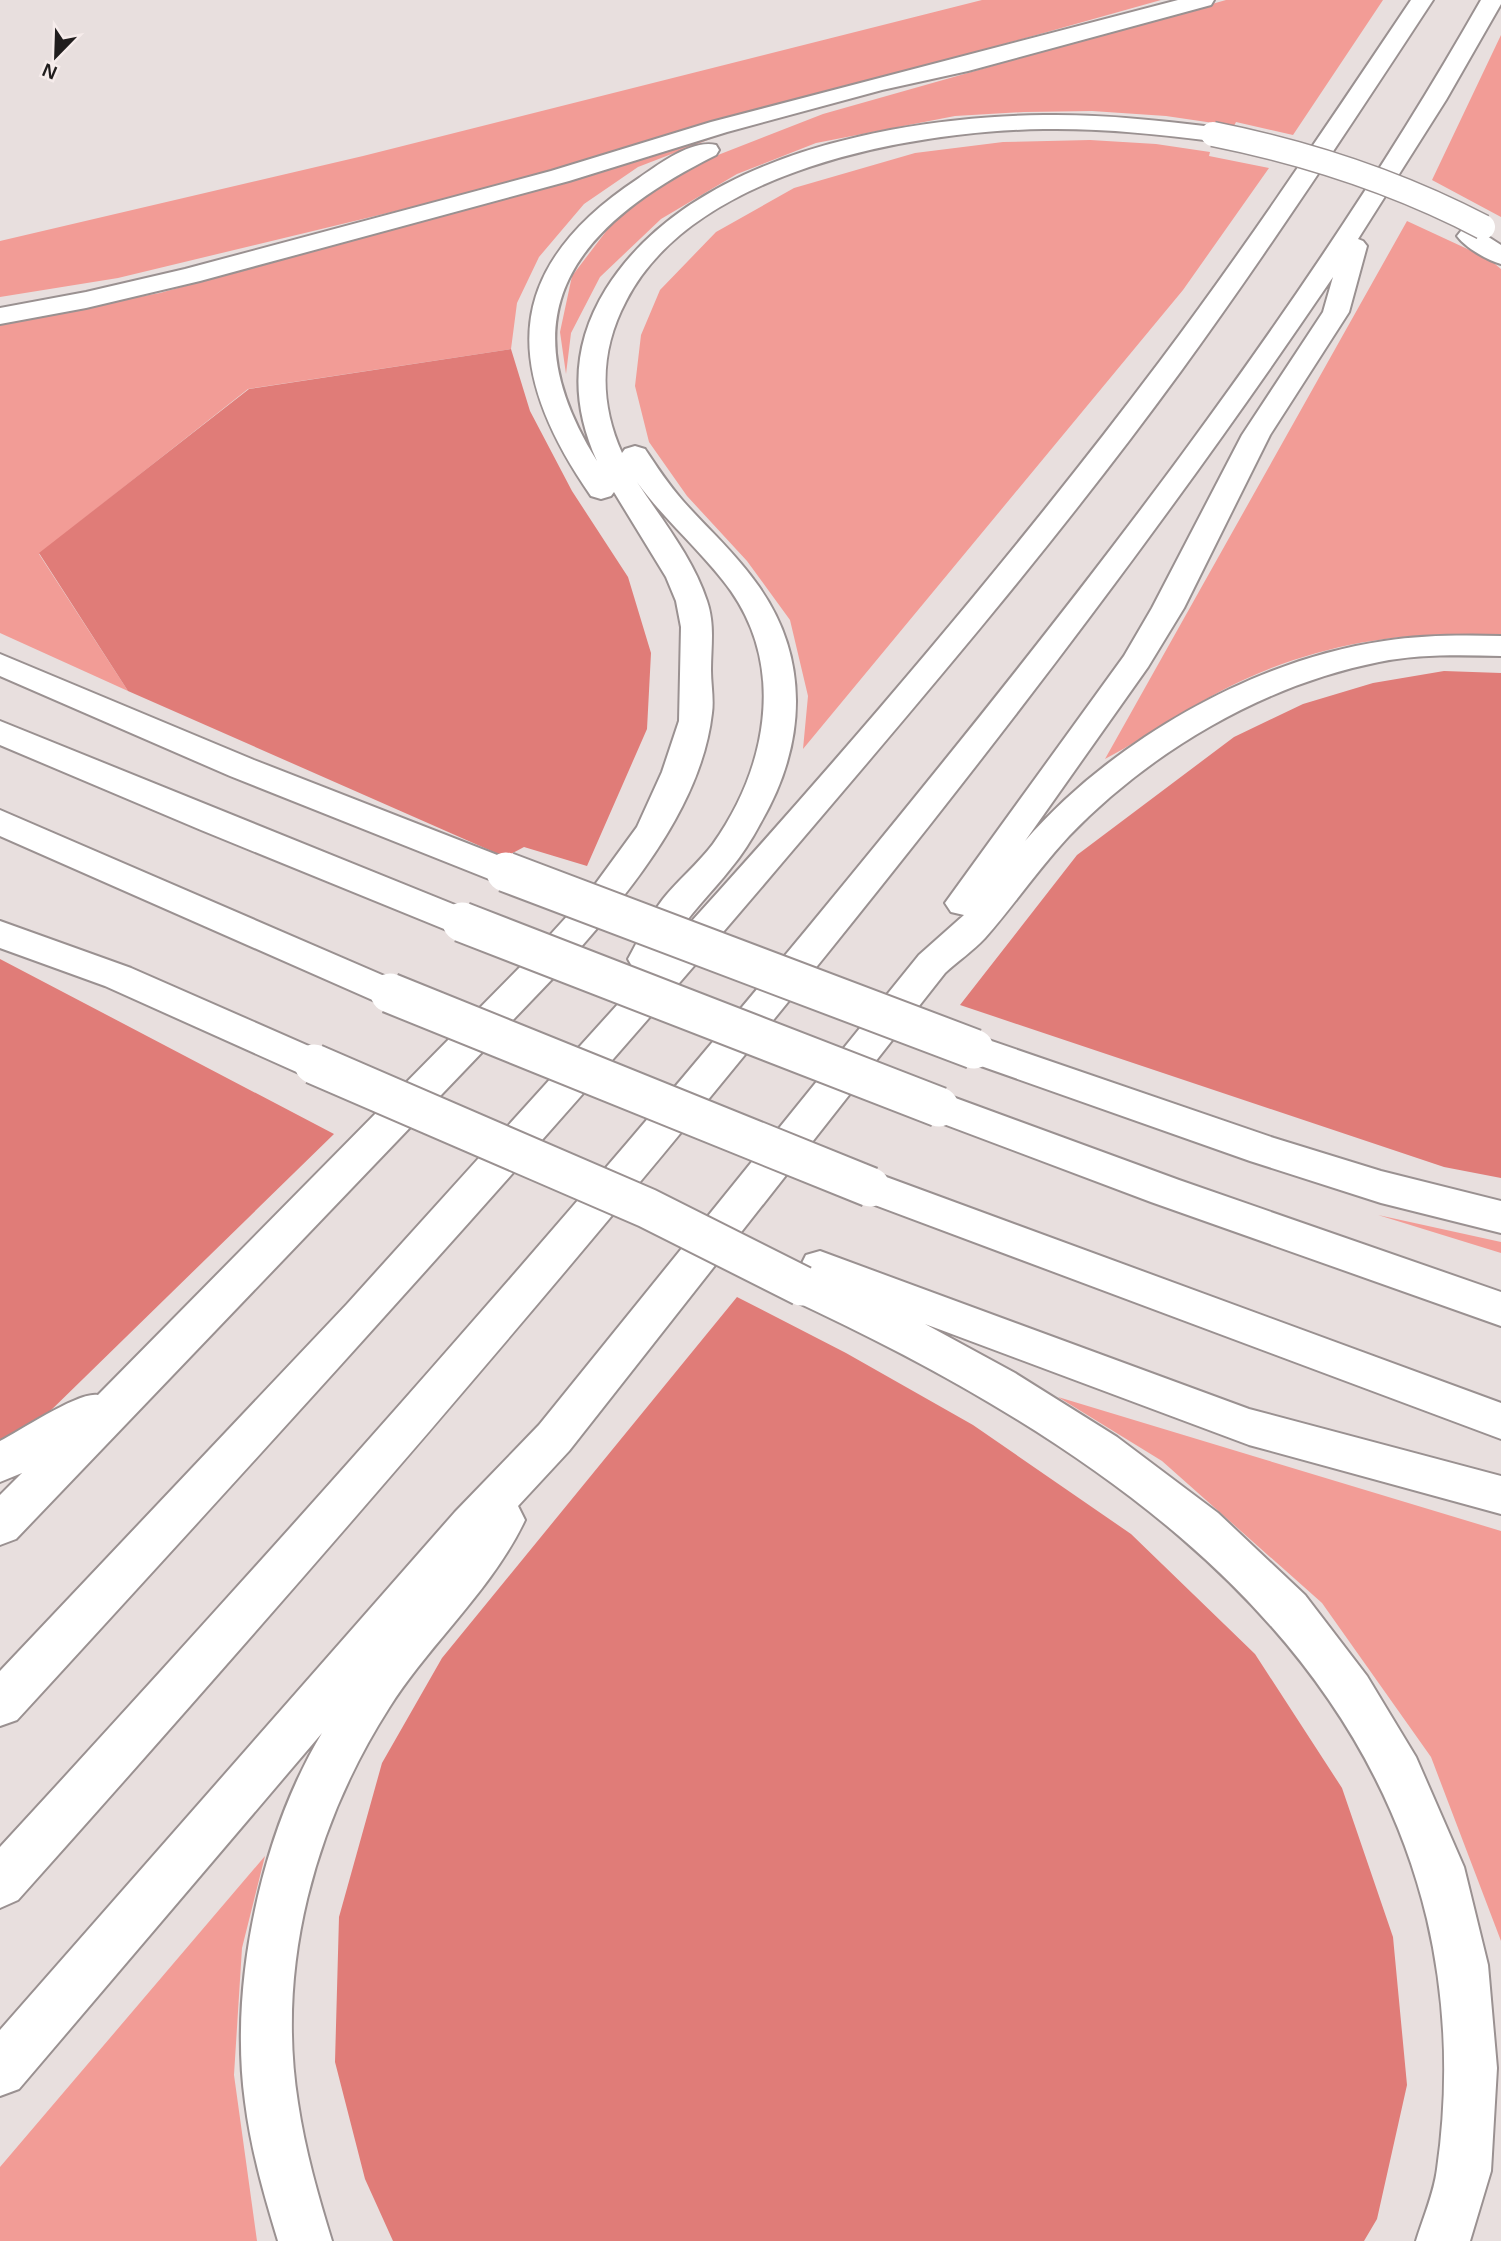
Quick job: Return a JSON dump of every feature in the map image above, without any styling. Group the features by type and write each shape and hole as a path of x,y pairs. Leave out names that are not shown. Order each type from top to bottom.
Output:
{"highway":[{"path":"0,316 86,300 191,275 560,176 719,127 852,91 960,66 1203,0"},
{"path":"0,1704 362,1316 821,797 981,607 1169,368 1282,211 1422,0"},
{"path":"0,1883 384,1452 804,960 994,723 1170,490 1361,219 1492,0"},
{"path":"695,668 647,562 585,465 562,422 549,383 543,349 543,318 550,290 580,240 604,214 630,193 674,166 745,134 960,66"},
{"path":"0,1525 543,966 611,892 642,850 668,802 687,753 697,707 695,668 698,625 689,592 604,447 595,421 591,393 591,362 608,307 622,283 655,244 697,211 753,181 824,154 889,138 962,126 1069,121 1166,127 1342,176 1485,234 1501,256"},
{"path":"597,1050 670,916 725,853 747,817 764,782 778,740 782,695 777,656 764,621 744,587 642,468 621,420 617,362 622,337 645,286 676,249 695,232 740,203 802,175 876,152 934,141 1021,133 1210,139"},
{"path":"932,964 949,921 1144,650 1256,435 1336,312 1361,219"},
{"path":"0,2070 471,1526 554,1438 932,964 970,930 1068,817 1133,763 1215,710 1278,679 1330,662 1376,652 1433,645 1501,646"},
{"path":"0,664 242,768 506,873 974,1049 1264,1150 1381,1186 1501,1217"},
{"path":"0,732 212,822 462,922 939,1107 1501,1309"},
{"path":"0,822 390,993 870,1187 1117,1281 1501,1421"},
{"path":"0,912 118,977"},
{"path":"0,934 118,977 647,1208 811,1276 1250,1427 1501,1495"},
{"path":"811,1276 898,1330 1000,1386 1102,1450 1202,1527 1289,1610 1350,1690 1399,1773 1439,1867 1462,1965 1471,2068 1465,2158 1464,2171 1443,2241"},
{"path":"0,1463 130,1393"},
{"path":"305,2241 290,2200 271,2112 265,2026 281,1899 302,1824 334,1752 367,1701 486,1549 554,1438"}],"shaded area":[{"path":"982,0 1161,0 487,189 118,278 0,297 0,241 363,156"},
{"path":"1226,0 1383,0 1293,135 1236,122 1234,126 1166,116 1092,111 955,116 816,143 737,174 661,219 600,277 571,333 566,374 560,332 572,276 620,213 677,171 823,114"},
{"path":"1501,35 1501,217 1432,180"},
{"path":"731,131 638,167 584,204 539,257 517,303 511,349 248,389 39,554 128,691 0,633 0,322 160,293"},
{"path":"1090,140 1156,144 1210,152 1209,156 1269,168 1183,290 803,749 808,696 790,620 747,561 687,496 649,442 635,386 641,335 660,290 716,232 794,188 915,153 1003,142"},
{"path":"1407,221 1489,259 1501,269 1501,636 1404,637 1311,655 1231,686 1105,759"},
{"path":"511,349 530,411 572,491 628,577 651,653 647,729 587,866 524,847 505,857 128,691 39,553 249,389"},
{"path":"1444,671 1501,673 1501,1178 1444,1167 960,1005 1077,855 1234,737 1303,704 1373,683"},
{"path":"0,959 334,1134 0,1460"},
{"path":"1378,1215 1501,1242 1501,1253"},
{"path":"737,1297 846,1353 973,1425 1131,1534 1255,1654 1342,1788 1393,1937 1407,2085 1377,2219 1364,2241 393,2241 365,2179 335,2062 339,1917 382,1763 442,1658"},
{"path":"1058,1397 1501,1531 1501,1941 1431,1757 1322,1603 1162,1461"},
{"path":"265,1856 242,1948 234,2075 257,2241 0,2241 0,2167"}]}
